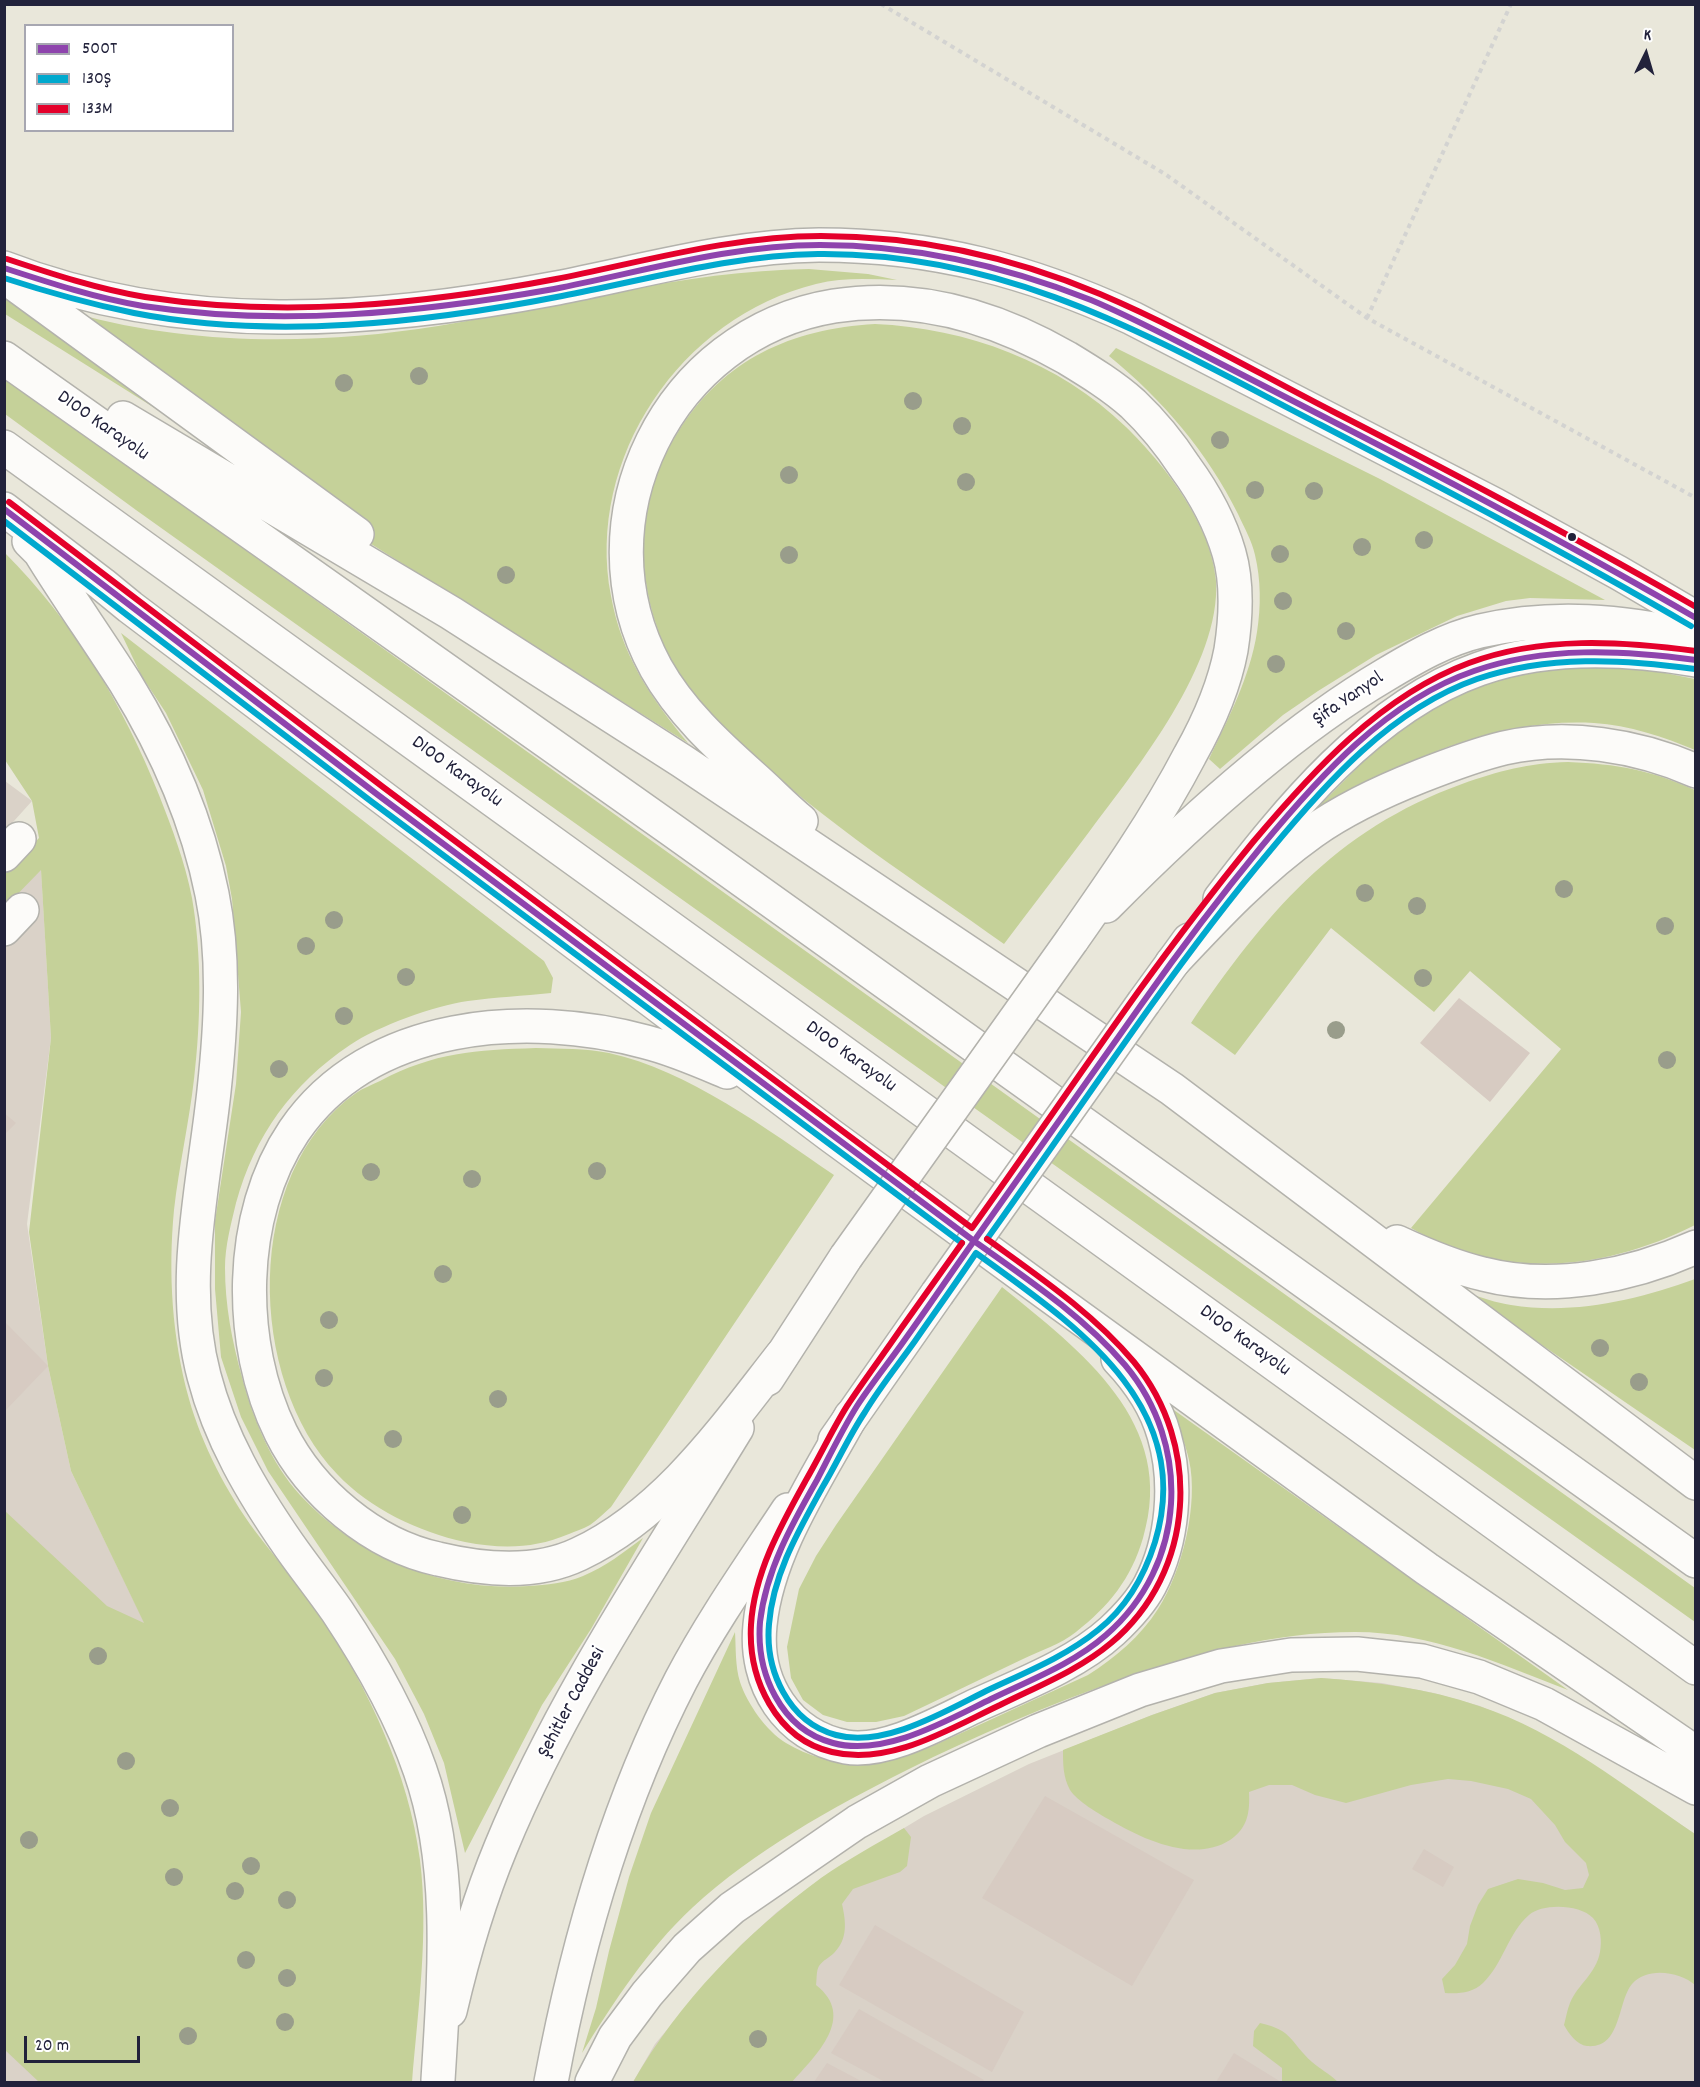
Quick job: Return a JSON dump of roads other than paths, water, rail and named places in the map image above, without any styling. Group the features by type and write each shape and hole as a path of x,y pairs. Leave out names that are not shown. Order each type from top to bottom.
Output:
{"main road":[{"path":"4,268 77,291 153,306 232,316 303,318 364,316 453,306 708,257 767,248 819,245 870,247 963,259 1062,288 1132,318 1496,505 1695,618"},
{"path":"4,276 564,686"},
{"path":"830,1135 766,1092 726,1071 687,1055 645,1042 561,1027 480,1028 443,1034 404,1046 370,1062 313,1107 294,1131 273,1168 261,1202 252,1241 249,1286 250,1326 268,1400 281,1433 300,1465 329,1498 358,1522 391,1542 426,1557 464,1565 503,1569 543,1566 577,1555 616,1533 648,1510 721,1433 782,1355 846,1257 1131,856 1172,789 1199,738 1221,685 1230,654 1235,588 1230,557 1221,527 1192,476 1154,426 1132,403 1109,385 1049,348 994,322 965,313 933,307 864,303 831,307 796,315 739,341 701,373 675,404 657,431 643,461 635,488 627,518 625,547 627,578 643,639 656,668 692,717 720,748 795,816 927,925"},
{"path":"4,350 451,613 927,925 1172,1089 1695,1483"},
{"name":"D100 Karayolu","path":"4,358 710,857 1695,1561"},
{"name":"D100 Karayolu","path":"4,447 1695,1668"},
{"path":"4,509 130,607 830,1135 1426,1569 1695,1753"},
{"path":"4,516 40,552 126,683 178,784 191,817 202,856 212,894 218,932 220,1001 214,1091 197,1215 193,1301 196,1340 212,1403 230,1449 250,1487 354,1638 387,1695 422,1774 438,1855 444,1939 438,2081"},
{"name":"Şifa Yanyol","path":"1072,940 1143,868 1236,784 1346,700 1429,651 1450,641 1480,632 1569,620 1613,622 1695,637"},
{"path":"551,2082 569,1989 596,1891 627,1802 664,1714 682,1678 729,1599 851,1416 1172,963 1270,835 1334,766 1396,714 1448,682 1480,668 1550,654 1617,651 1695,660"},
{"path":"1172,963 1243,889 1312,832 1352,807 1390,788 1459,760 1505,748 1542,743 1583,743 1656,755 1695,771"},
{"path":"1290,1177 1382,1236 1449,1265 1486,1275 1529,1280 1573,1280 1623,1272 1666,1260 1695,1247"},
{"path":"851,1416 783,1543 770,1575 760,1626 760,1653 766,1680 778,1705 798,1725 824,1740 847,1747 876,1746 910,1736 1086,1652 1132,1611 1150,1586 1161,1558 1169,1524 1172,1491 1170,1462 1164,1433 1152,1405 1133,1375 1108,1348 1046,1293"},
{"name":"Şehitler Caddesi","path":"438,2081 450,2012 465,1949 501,1846 518,1810 561,1721 597,1658 782,1355"},
{"path":"592,2082 615,2037 647,1994 687,1948 732,1908 848,1827 930,1781 1038,1731 1140,1690 1221,1666 1291,1655 1357,1654 1422,1661 1479,1677 1544,1704 1695,1788"}]}
